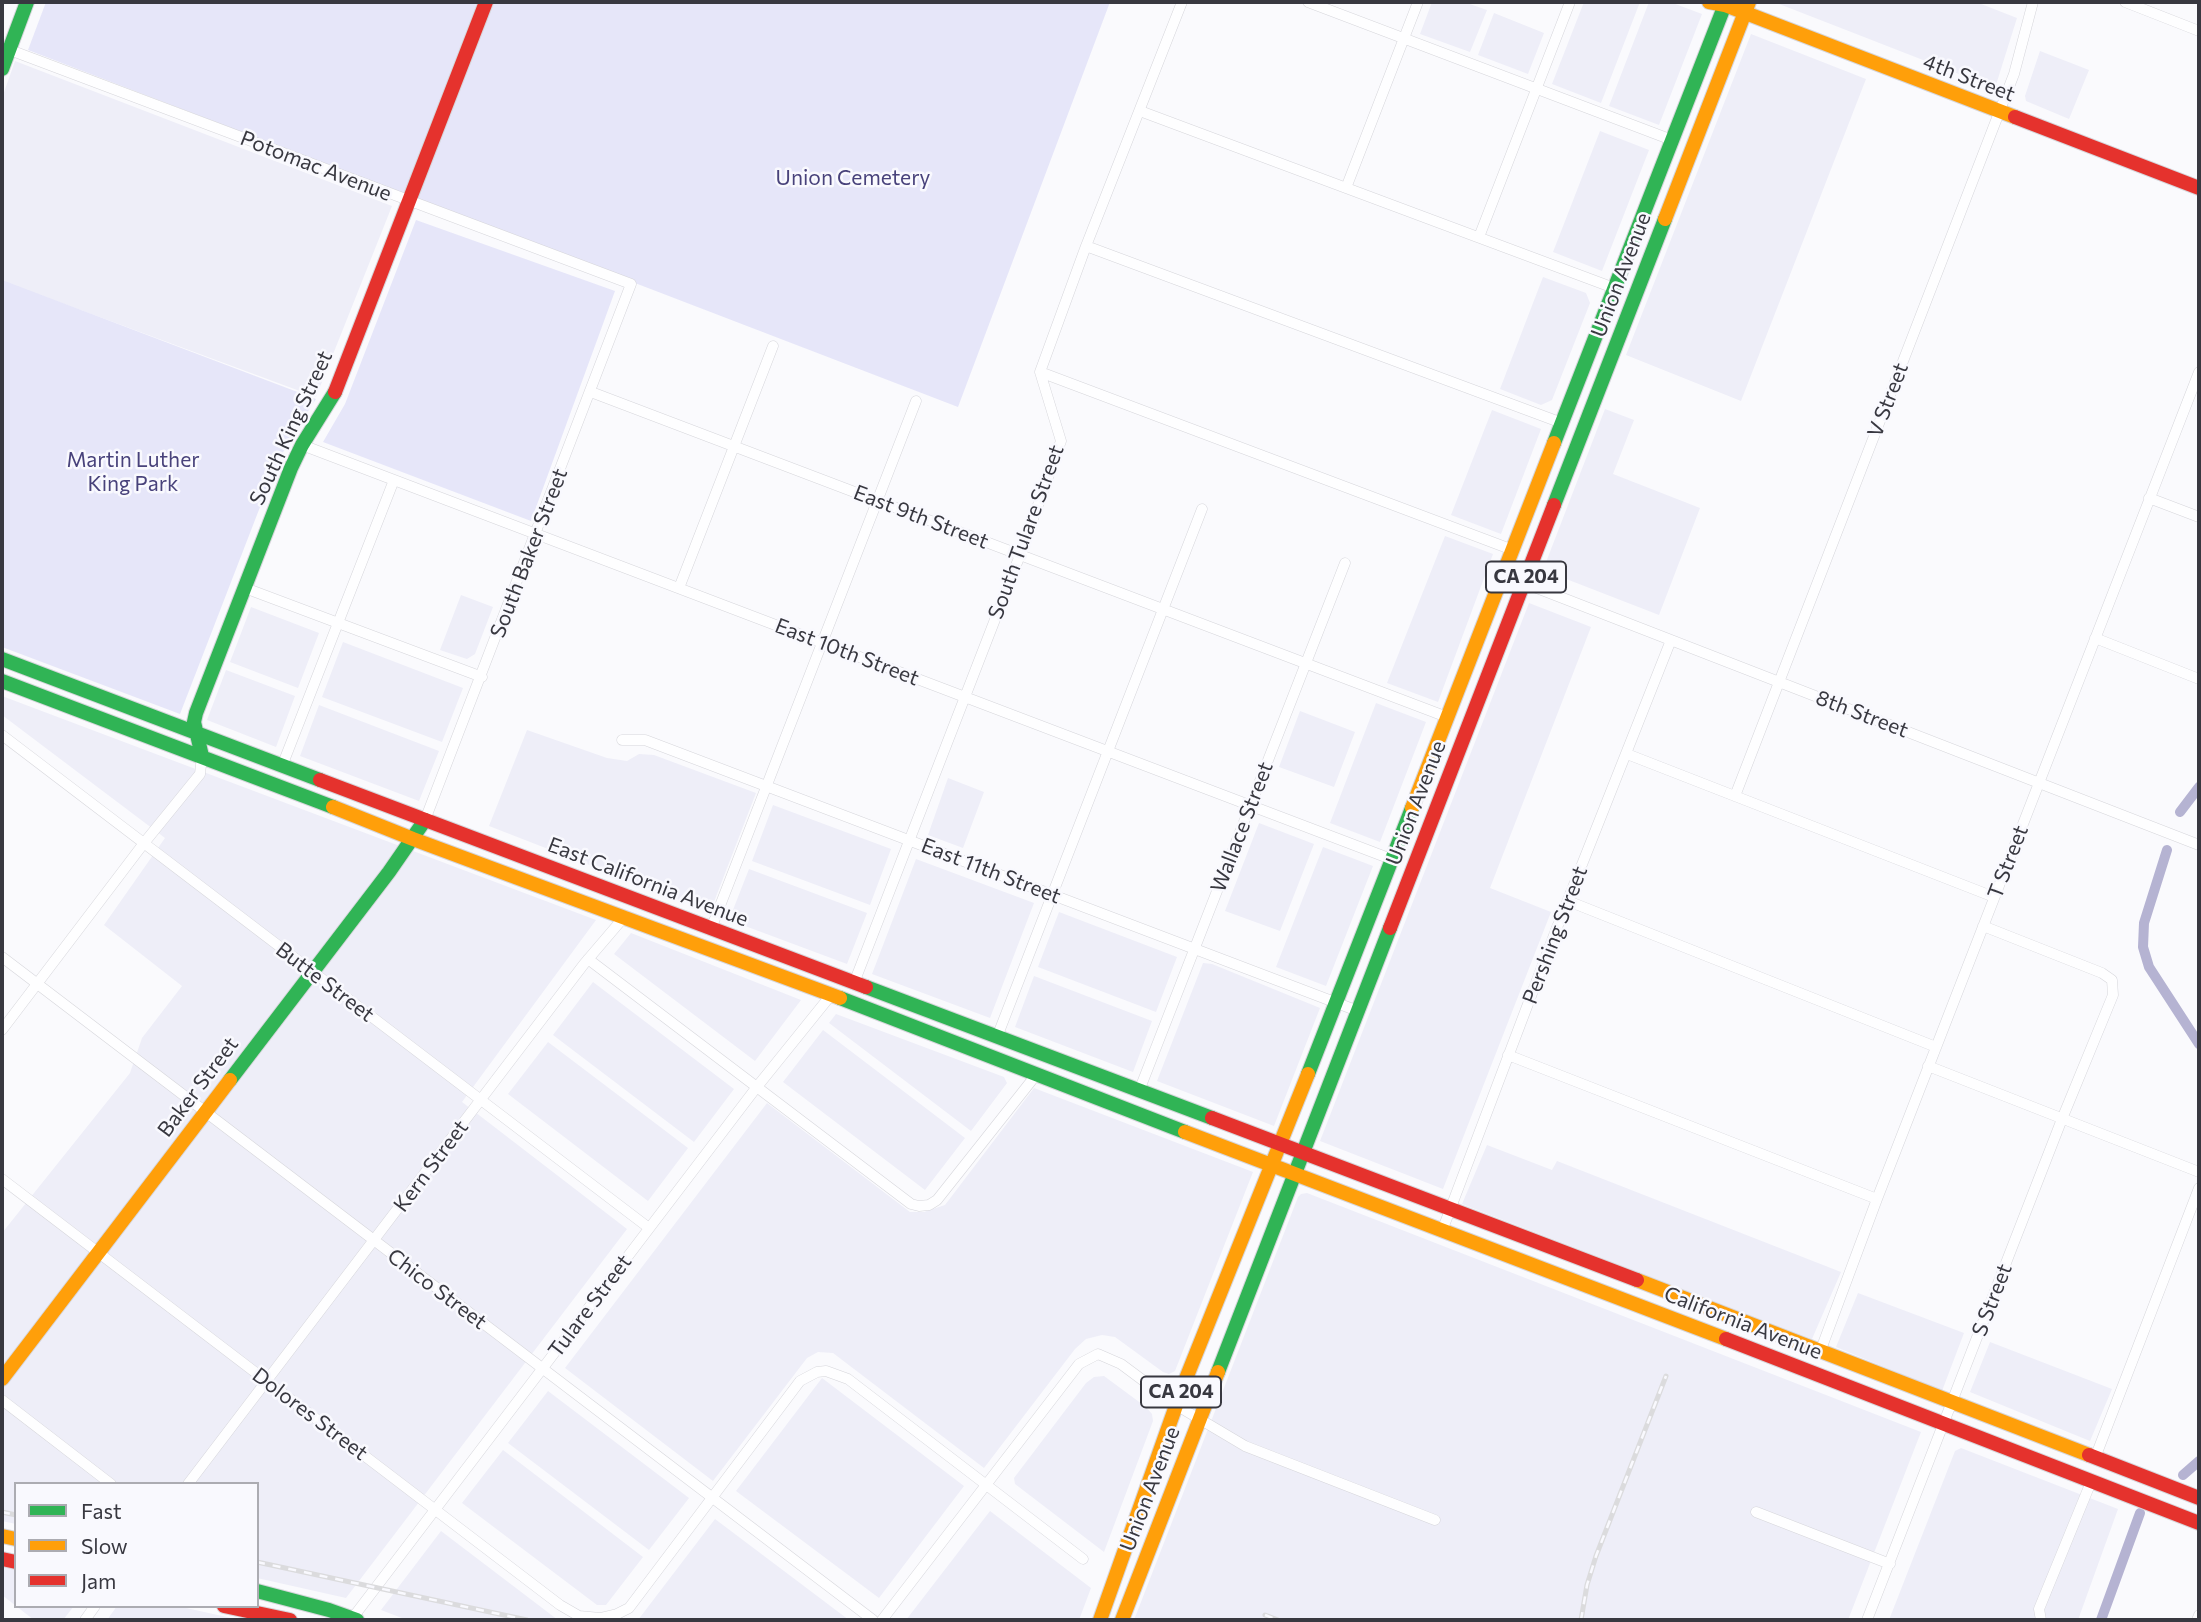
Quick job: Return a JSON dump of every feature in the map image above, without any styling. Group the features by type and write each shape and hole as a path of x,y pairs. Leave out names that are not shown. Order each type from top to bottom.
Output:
{"main road":[{"path":"2,69 5,48 27,2"},
{"name":"South King Street","path":"202,756 194,722 196,713 302,444 333,397 486,2"},
{"name":"4th Street","path":"1709,2 1747,8 2000,112 2199,188"},
{"name":"Union Avenue","path":"1100,1620 1176,1405 1726,4"},
{"name":"Union Avenue","path":"1122,1620 1747,8"},
{"path":"1524,583 1519,566 1542,502 1539,481"},
{"name":"East California Avenue","path":"6,661 1105,1079 1281,1143"},
{"name":"East California Avenue","path":"2,680 413,839 924,1030 1271,1167"},
{"name":"Baker Street","path":"2,1379 425,820"},
{"path":"642,923 704,934 711,929"},
{"path":"831,995 843,990 907,1003"},
{"path":"924,1030 987,1042 992,1042 997,1037"},
{"path":"1036,1074 1042,1067 1089,1083 1105,1079"},
{"name":"California Avenue","path":"1281,1143 2199,1498"},
{"name":"California Avenue","path":"1271,1167 1766,1354 2199,1523"},
{"path":"1634,1304 1636,1299 1642,1296 1686,1310 1704,1307"},
{"path":"1766,1354 1782,1352 1812,1362 1820,1352"},
{"path":"2038,1461 2061,1460 2083,1467 2095,1458"},
{"path":"2091,1482 2098,1475 2138,1482 2145,1477"},
{"path":"259,1592 329,1610 354,1620"},
{"path":"233,1608 290,1620"}],"street":[{"path":"1182,2 1086,246 1040,372 1513,550"},
{"path":"1308,2 1672,140"},
{"path":"1346,188 1418,2"},
{"path":"1479,237 1570,2"},
{"name":"V Street","path":"1735,796 2000,112 2017,64 2033,2"},
{"path":"2125,2 2154,7 2199,31"},
{"name":"Potomac Avenue","path":"5,48 631,284"},
{"path":"1140,111 1614,288"},
{"path":"1086,246 1562,423"},
{"name":"South Baker Street","path":"425,820 631,284"},
{"path":"680,588 773,346"},
{"name":"South Tulare Street","path":"854,983 1020,555 1061,440 1040,372"},
{"name":"T Street","path":"1820,1352 1928,1066 2199,372"},
{"name":"East 9th Street","path":"591,391 1447,717"},
{"path":"711,929 916,401"},
{"name":"East 10th Street","path":"302,444 1391,859"},
{"path":"282,766 394,480"},
{"path":"2149,498 2199,517"},
{"path":"997,1037 1202,509"},
{"name":"Wallace Street","path":"1139,1091 1345,563"},
{"name":"8th Street","path":"1524,583 2199,845"},
{"path":"245,588 482,677"},
{"path":"2095,638 2199,679"},
{"name":"Pershing Street","path":"1442,1231 1567,901 1671,640"},
{"path":"2,680 6,661"},
{"name":"Butte Street","path":"2,735 649,1228"},
{"name":"East 11th Street","path":"622,740 645,740 1358,1010"},
{"path":"1627,754 1994,897"},
{"path":"2,1030 144,843 201,774 202,756"},
{"path":"1567,901 1936,1047"},
{"name":"Kern Street","path":"190,1482 588,959 625,916"},
{"name":"S Street","path":"1867,1620 2113,995 2112,980 2102,973 1983,926"},
{"name":"Chico Street","path":"2,957 873,1620"},
{"path":"588,959 911,1204 929,1205 944,1192 1036,1074"},
{"name":"Tulare Street","path":"354,1620 542,1368 756,1088 831,995"},
{"path":"1508,1055 1877,1199"},
{"path":"1928,1066 2199,1172"},
{"name":"Dolores Street","path":"2,1179 569,1611 591,1619 617,1614 629,1608 711,1497"},
{"path":"2095,1458 2199,1188"},
{"path":"882,1620 1079,1364 1098,1354 1121,1364 1176,1405 1245,1446 1434,1520"},
{"path":"711,1497 800,1381 817,1372 826,1371 848,1379 1083,1559"},
{"path":"2,1400 108,1482"},
{"path":"2041,1620 2039,1609 2091,1482"},
{"path":"1756,1512 1890,1564"},
{"path":"2197,1620 2199,1615"}],"shaded area":[{"path":"1432,2 1464,2 1487,10 1470,52 1420,34"},
{"path":"1584,2 1640,2 1601,103 1552,84"},
{"path":"1649,2 1670,2 1702,14 1659,125 1609,106"},
{"path":"1774,2 1976,2 2017,18 1995,88"},
{"path":"1494,13 1544,33 1528,74 1478,55"},
{"path":"1751,34 1866,79 1741,401 1626,355"},
{"path":"2040,51 2089,70 2069,119 2026,101 2025,96"},
{"path":"15,61 392,206 316,397 2,281 2,98"},
{"path":"1600,131 1649,150 1602,271 1553,252"},
{"path":"1543,277 1586,293 1590,303 1552,400 1541,405 1500,389"},
{"path":"1605,409 1634,420 1613,474 1700,508 1659,615 1543,570"},
{"path":"1492,410 1541,429 1501,534 1451,515"},
{"path":"1445,536 1493,554 1438,702 1387,683"},
{"path":"461,595 493,607 475,654 467,659 440,650"},
{"path":"1529,603 1591,627 1490,888 1551,912 1443,1189 1320,1141"},
{"path":"251,607 319,633 298,688 230,662"},
{"path":"343,642 463,688 442,742 322,697"},
{"path":"226,670 295,696 276,747 207,720"},
{"path":"2,696 596,920 462,1102 627,1229 346,1598 259,1578 259,1482 14,1482 14,1524 2,1521 2,1233 130,1073 142,1038 182,986 104,925 165,838 2,715"},
{"path":"1376,703 1426,722 1380,842 1330,823"},
{"path":"319,705 439,751 419,801 300,756"},
{"path":"1300,711 1355,732 1334,787 1279,767"},
{"path":"527,730 607,758 627,761 639,754 654,755 756,793 712,907 705,910 489,826"},
{"path":"948,778 984,792 963,848 928,835"},
{"path":"773,805 891,849 870,905 752,861"},
{"path":"1259,823 1314,844 1280,931 1225,911"},
{"path":"1323,847 1373,866 1326,986 1276,967"},
{"path":"916,859 1034,903 990,1018 872,974"},
{"path":"749,869 867,913 847,964 729,920"},
{"path":"1059,912 1177,957 1156,1012 1038,967"},
{"path":"631,933 801,1000 755,1061 614,954"},
{"path":"1203,963 1212,964 1320,1008 1274,1126 1157,1081"},
{"path":"1034,976 1152,1021 1133,1072 1015,1027"},
{"path":"593,982 734,1089 694,1142 553,1035"},
{"path":"836,1014 1004,1077 1007,1083 971,1131 829,1023"},
{"path":"823,1030 965,1138 925,1190 783,1082"},
{"path":"548,1042 688,1148 648,1201 508,1094"},
{"path":"1034,1088 1253,1172 1175,1371 1169,1374 1163,1372 1115,1337 1102,1335 1086,1339 1075,1349 984,1468 833,1353 818,1352 807,1358 713,1481 565,1368 767,1103 910,1212 924,1212 945,1205"},
{"path":"1487,1145 1552,1170 1557,1161 1841,1272 1812,1339 1462,1204"},
{"path":"1307,1193 1921,1432 1848,1620 1134,1620 1298,1197"},
{"path":"1858,1293 1964,1333 1942,1391 1836,1347"},
{"path":"1990,1342 2112,1389 2090,1441 1970,1392"},
{"path":"1104,1376 1146,1407 1152,1414 1153,1421 1104,1552 1015,1484 1014,1478 1086,1383 1094,1377"},
{"path":"822,1378 964,1486 879,1598 736,1491"},
{"path":"548,1391 689,1498 649,1550 508,1443"},
{"path":"1961,1448 2118,1509 2078,1620 1889,1620 1955,1451"},
{"path":"503,1450 643,1557 606,1605 597,1605 462,1503"},
{"path":"990,1511 1091,1588 1079,1620 906,1620"},
{"path":"715,1519 849,1620 638,1620"},
{"path":"441,1531 558,1620 407,1620 381,1610"},
{"path":"2,1567 14,1570 14,1604 2,1595"},
{"path":"19,1608 72,1608 63,1620 34,1620"},
{"path":"116,1608 186,1608 240,1620 107,1620"}],"green space":[{"name":"Union Cemetery","path":"46,2 1110,2 958,407 28,50"},
{"path":"416,220 615,291 531,521 323,442 345,404"},
{"name":"Martin Luther King Park","path":"2,280 316,399 288,442 272,476 180,714 2,647"}],"waterway":[{"path":"2180,812 2199,787"},
{"path":"2167,850 2144,923 2143,947 2149,967 2199,1044"},
{"path":"2183,1475 2199,1461"},
{"path":"2101,1620 2140,1513"}],"railway":[{"path":"1581,1620 1587,1585 1596,1556 1666,1376"},
{"path":"2,1512 14,1515"},
{"path":"259,1562 527,1620"},
{"path":"1265,1615 1278,1620"}],"traffic: fast":[{"path":"2,69 27,2"},
{"path":"1554,443 1726,2"},
{"path":"1554,505 1665,219"},
{"path":"202,756 194,722 196,713 291,468 335,392"},
{"path":"2,659 320,780"},
{"path":"2,681 333,807"},
{"path":"1308,1074 1412,808"},
{"path":"230,1080 389,872 425,820"},
{"path":"1218,1372 1390,928"},
{"path":"866,987 1212,1118"},
{"path":"840,998 1185,1132"},
{"path":"259,1592 357,1620"}],"traffic: slow":[{"path":"1709,2 1725,5 2015,117"},
{"path":"1665,219 1749,2"},
{"path":"1412,808 1554,443"},
{"path":"333,807 840,998"},
{"path":"1100,1620 1183,1386 1308,1074"},
{"path":"2,1379 230,1080"},
{"path":"1185,1132 1726,1339"},
{"path":"1637,1280 2089,1455"},
{"path":"1122,1620 1218,1372"},
{"path":"2,1536 14,1539"}],"traffic: jam":[{"path":"335,392 486,2"},
{"path":"2015,117 2199,188"},
{"path":"1390,928 1554,505"},
{"path":"320,780 866,987"},
{"path":"1212,1118 1637,1280"},
{"path":"1726,1339 2199,1523"},
{"path":"2089,1455 2199,1498"},
{"path":"2,1559 14,1562"},
{"path":"233,1608 290,1620"}]}
